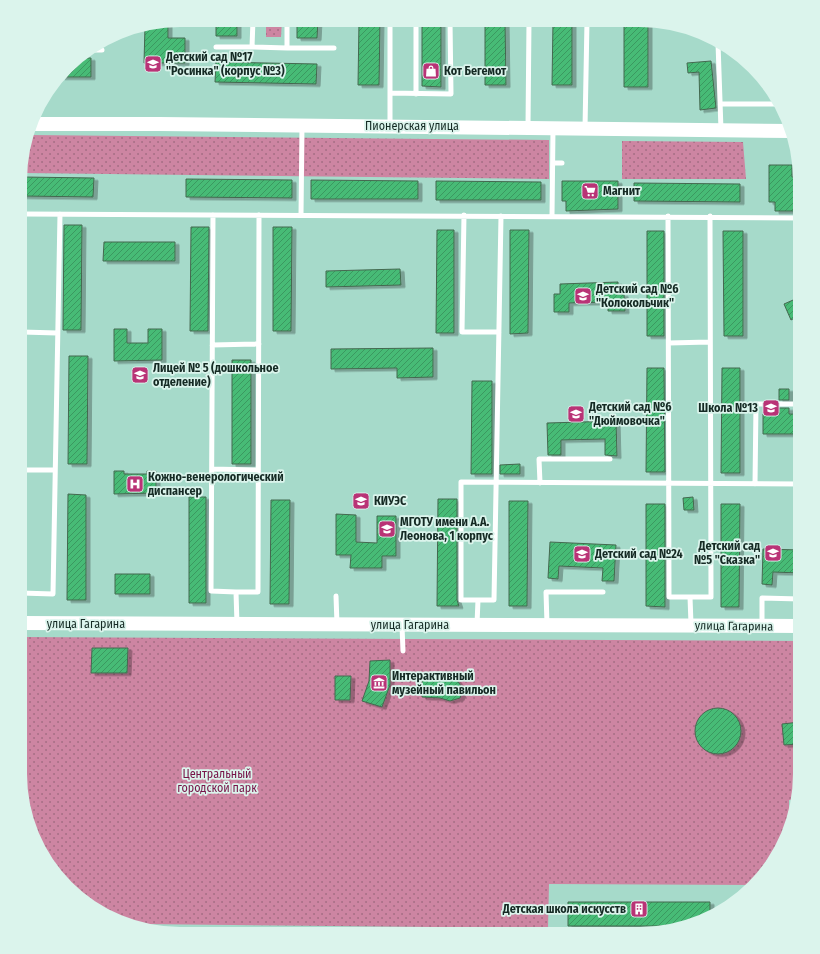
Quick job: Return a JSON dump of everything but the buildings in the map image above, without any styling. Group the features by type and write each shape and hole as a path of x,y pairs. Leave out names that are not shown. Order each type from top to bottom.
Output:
{"street":[{"name":"Пионерская улица","path":"38,124 528,127 785,131"},
{"name":"улица Гагарина","path":"27,623 477,626 793,626"}],"lane":[{"path":"252,48 253,27"},
{"path":"287,27 287,48"},
{"path":"390,27 390,126"},
{"path":"416,27 416,94"},
{"path":"390,93 451,94 450,27"},
{"path":"528,127 529,27"},
{"path":"585,129 586,27"},
{"path":"216,47 334,48"},
{"path":"718,49 721,130"},
{"path":"720,104 772,104"},
{"path":"301,215 302,125"},
{"path":"552,216 553,128"},
{"path":"553,163 562,163"},
{"path":"27,214 710,216 793,218"},
{"path":"27,594 53,594 60,214"},
{"path":"212,215 211,591 258,592 259,215"},
{"path":"464,215 462,332 499,332"},
{"path":"501,216 496,483 494,600 461,600 461,482 496,483 793,484"},
{"path":"668,216 670,484 669,597 711,597 709,484 710,216"},
{"path":"769,217 773,223"},
{"path":"27,332 58,334"},
{"path":"669,343 709,342"},
{"path":"212,345 259,344"},
{"path":"755,484 756,404 793,404"},
{"path":"700,406 709,406"},
{"path":"540,483 540,459 610,459"},
{"path":"212,469 258,470"},
{"path":"27,470 55,470"},
{"path":"236,592 237,625"},
{"path":"547,625 546,592 604,592"},
{"path":"336,596 337,625"},
{"path":"690,597 691,626"},
{"path":"762,626 762,598 793,599"},
{"path":"477,626 478,600"},
{"path":"402,625 403,651"}],"green space":[{"path":"266,27 282,27 281,37 266,37"},
{"path":"34,135 549,140 549,179 27,173 27,170"},
{"path":"622,141 743,142 746,179 622,179"},
{"name":"Центральный городской парк","path":"27,637 793,641 792,794 791,800 789,800 789,808 785,823 777,842 767,859 745,885 549,884 548,927 151,924 131,919 112,911 95,901 79,889 65,875 53,859 43,842 32,813 27,784"}],"place":[{"name":"Детский сад №17 \"Росинка\" (корпус №3)","path":"153,64"},
{"name":"Кот Бегемот","path":"431,71"},
{"name":"Магнит","path":"590,191"},
{"name":"Детский сад №6 \"Колокольчик\"","path":"583,296"},
{"name":"Лицей № 5 (дошкольное отделение)","path":"140,375"},
{"name":"Школа №13","path":"771,408"},
{"name":"Детский сад №6 \"Дюймовочка\"","path":"576,414"},
{"name":"Кожно-венерологический диспансер","path":"135,484"},
{"name":"КИУЭС","path":"361,501"},
{"name":"МГОТУ имени А.А. Леонова, 1 корпус","path":"387,529"},
{"name":"Детский сад №5 \"Сказка\"","path":"773,553"},
{"name":"Детский сад №24","path":"582,554"},
{"name":"Интерактивный музейный павильон","path":"379,683"},
{"name":"Детская школа искусств","path":"639,909"}]}
